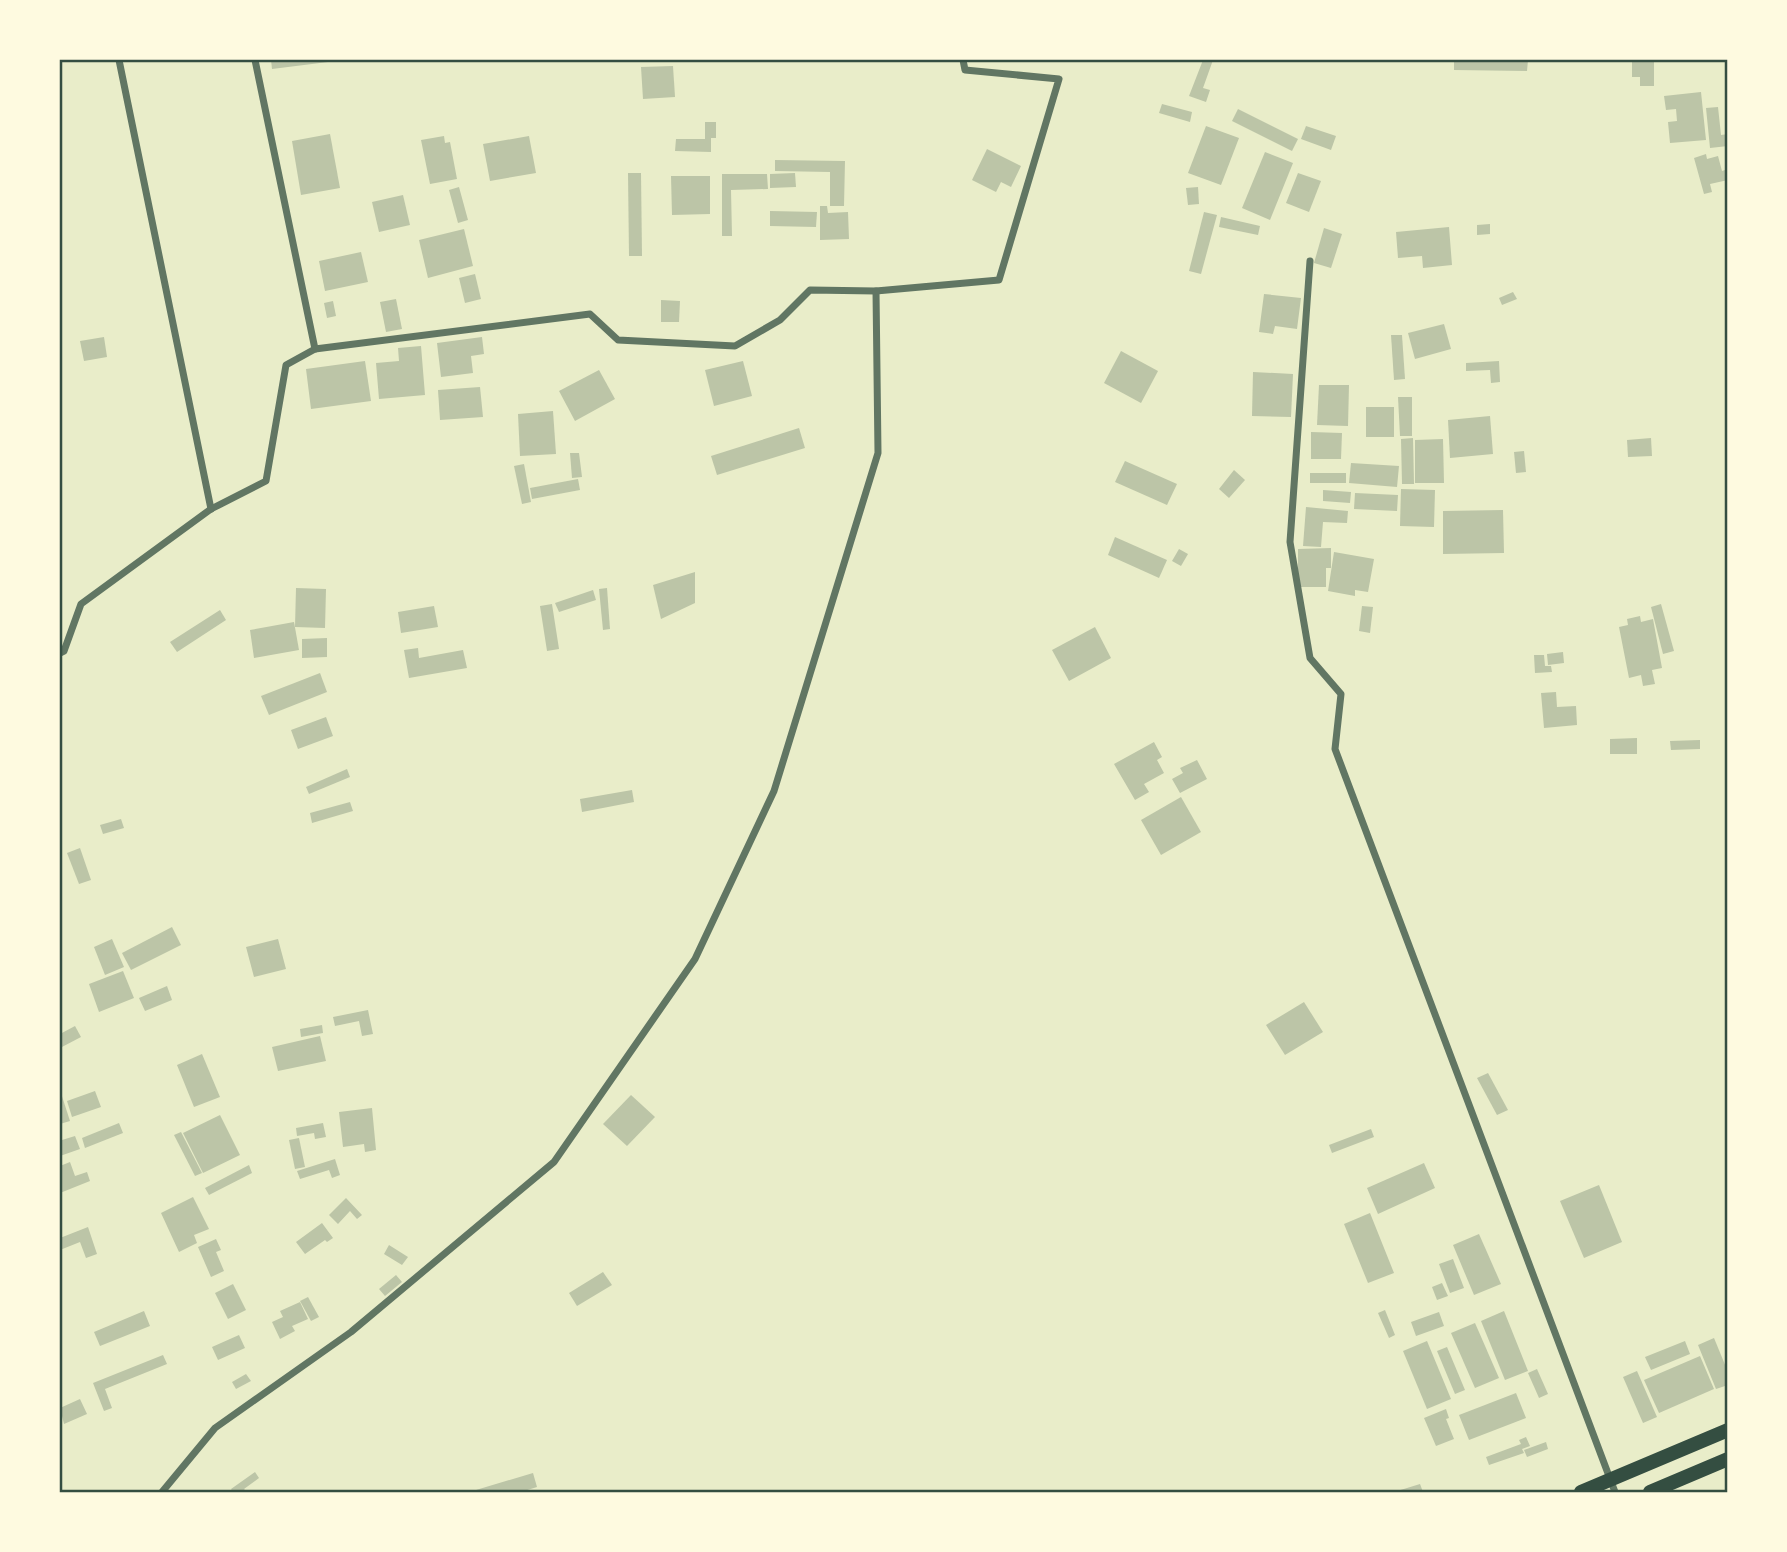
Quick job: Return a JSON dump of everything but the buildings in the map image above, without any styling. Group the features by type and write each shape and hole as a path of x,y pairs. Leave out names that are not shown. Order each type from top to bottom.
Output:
{"highway":[{"path":"1581,1493 1612,1487 1727,1430"},
{"path":"1650,1493 1727,1459"}],"street":[{"path":"119,60 211,509"},
{"path":"255,60 315,349"},
{"path":"60,653 64,652 81,604 211,509 266,481 286,365 315,349 590,314 618,341 734,346 780,320 810,290 876,291 999,280 1059,79 965,70 964,60"},
{"path":"1310,261 1290,542 1310,658 1340,694 1335,749 1612,1487"},
{"path":"162,1493 215,1428 351,1332 554,1161 695,959 774,791 878,453 876,291"}]}
